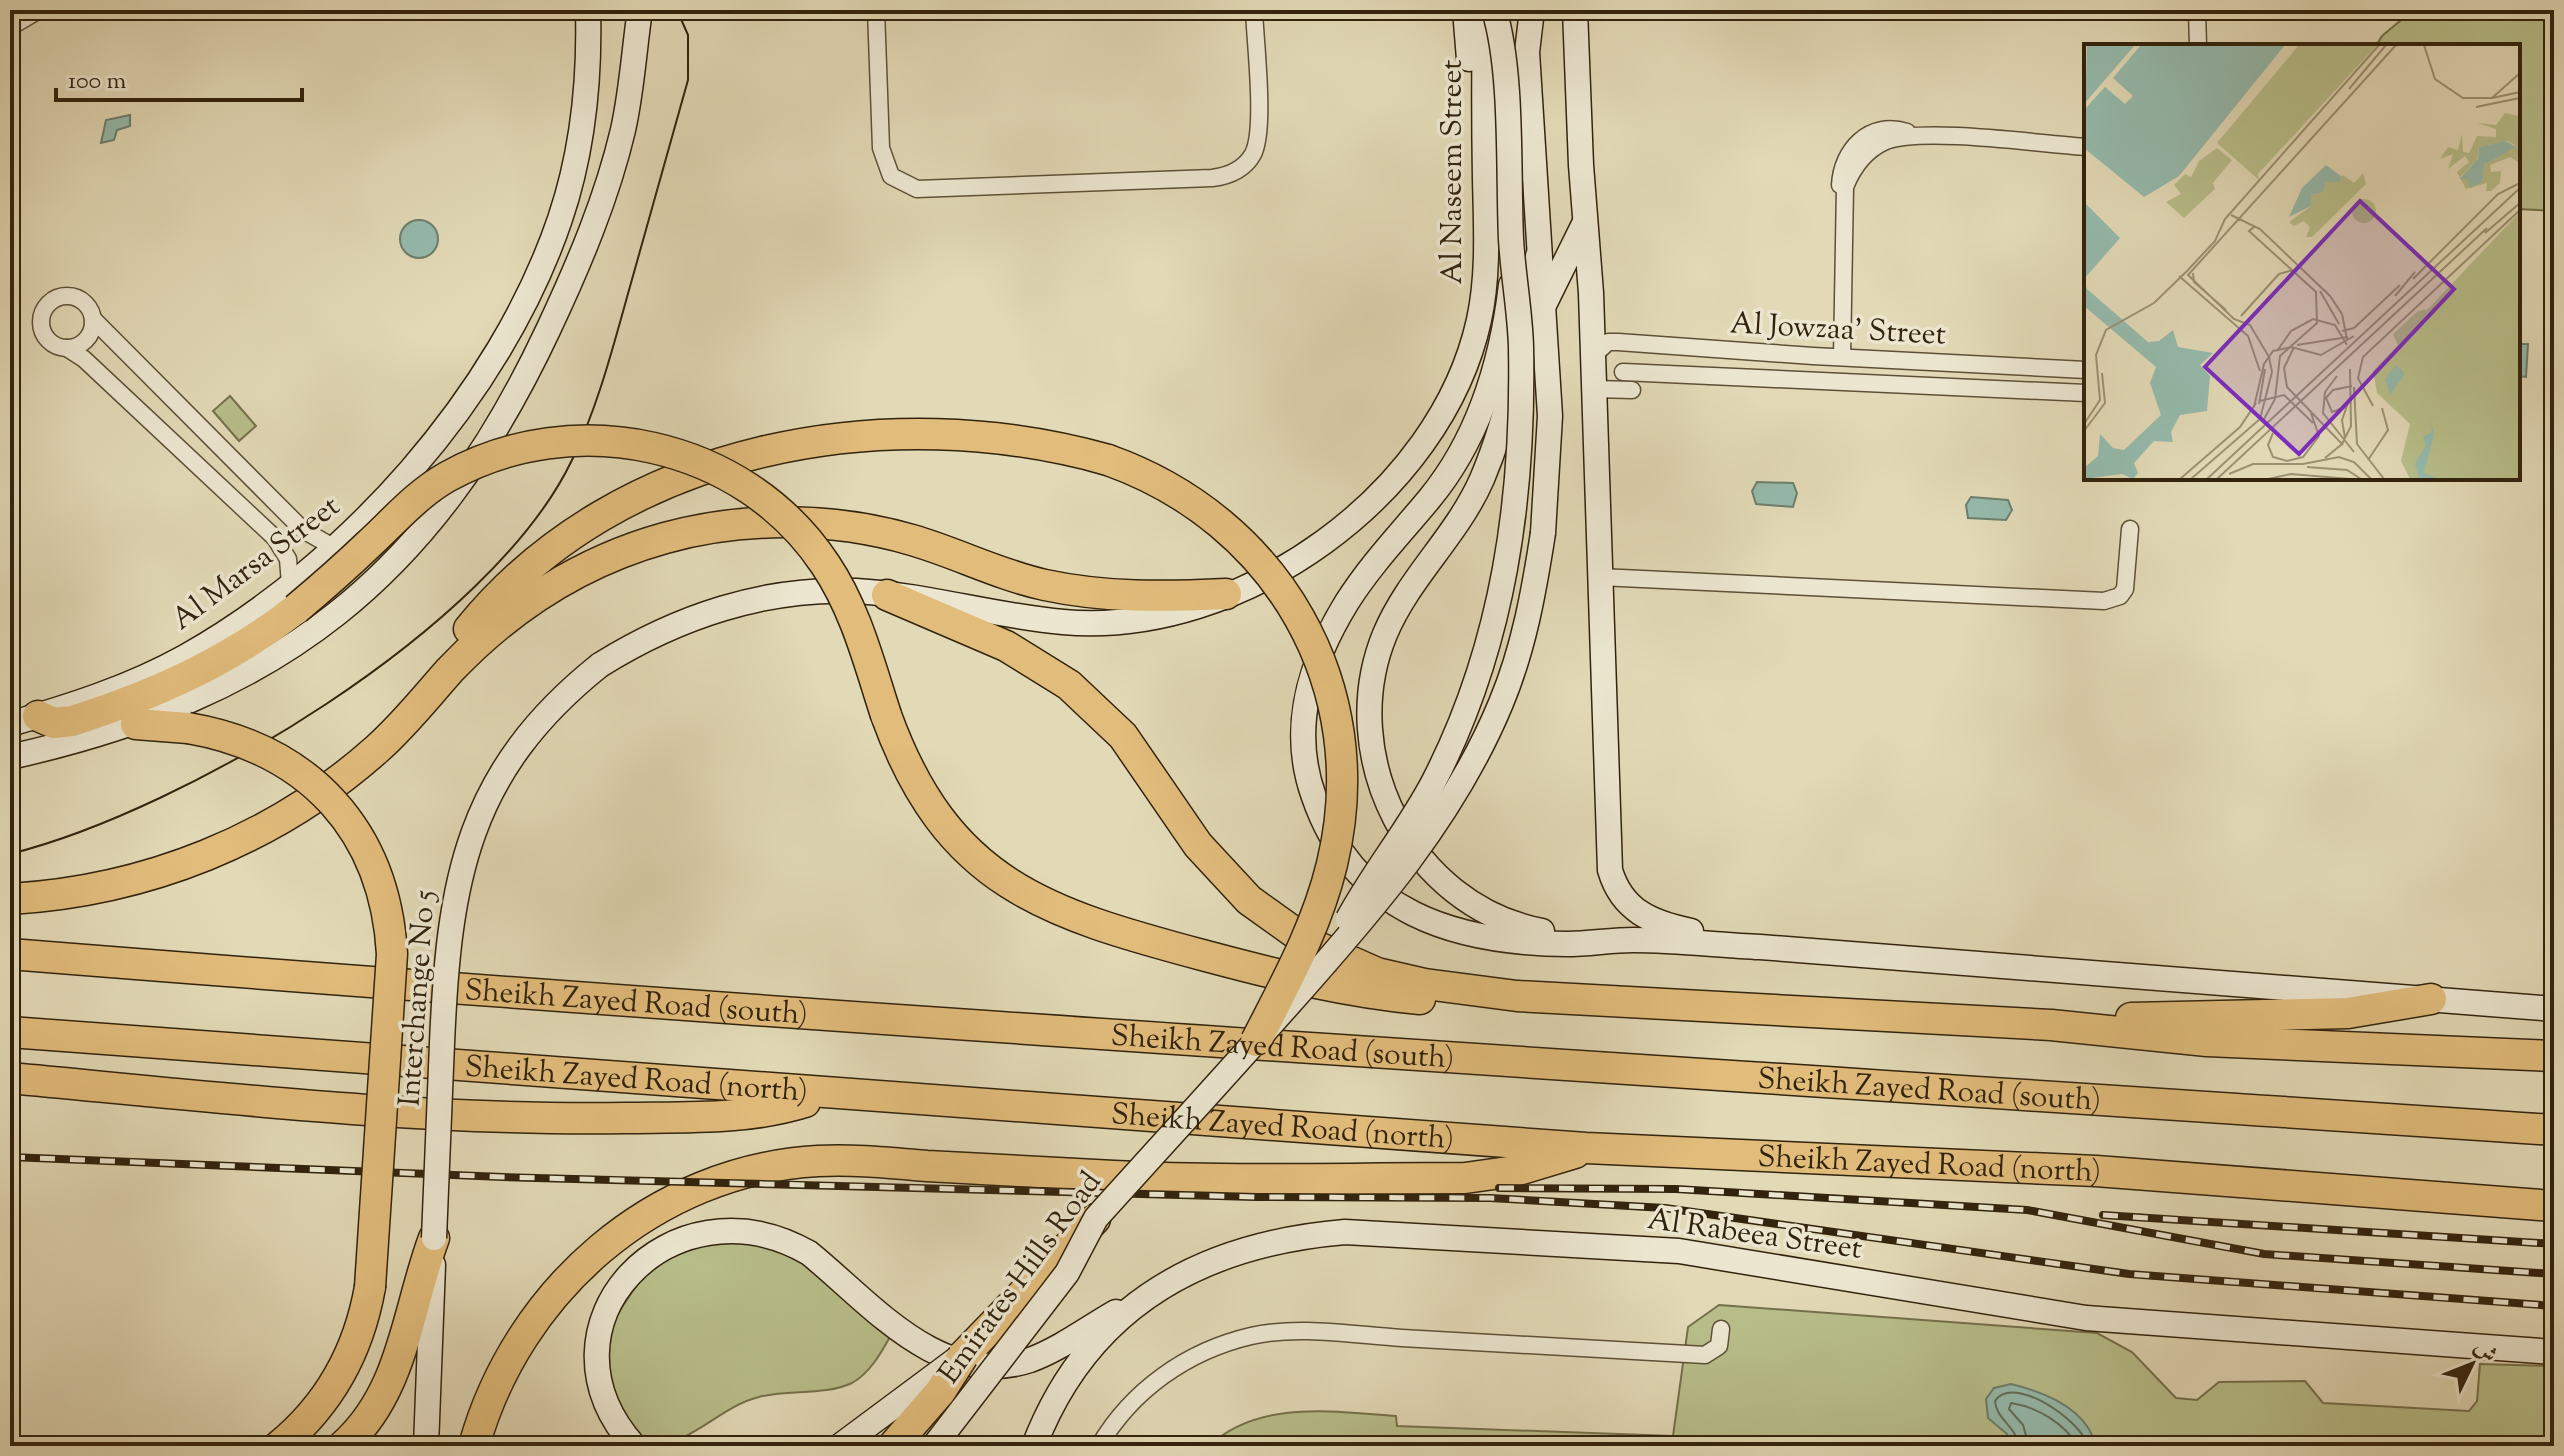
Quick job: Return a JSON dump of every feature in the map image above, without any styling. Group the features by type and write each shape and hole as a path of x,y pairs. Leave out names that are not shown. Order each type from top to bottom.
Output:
{"highway":[{"path":"427,697 472,626 532,568 614,511 709,468 810,442 910,432 998,436 1108,460 1180,493 1223,525 1252,552 1277,583 1305,628 1333,703 1342,782 1332,863 1304,944 1256,1041"},
{"path":"24,720 72,721 175,684 247,645 293,596 447,477 494,456 545,443 624,442 676,454 713,468 747,487 789,521 823,561 849,606 886,715 914,782 940,823 991,872 1056,909 1127,935 1332,988 1447,1001 1517,996"},
{"path":"10,899 69,893 137,879 235,843 325,791 379,747 484,638 555,585 637,546 726,526 819,524 881,532 940,549 1019,579 1075,591 1135,597 1226,594"},
{"path":"887,595 1006,646 1069,685 1123,736 1222,874 1249,900 1288,930 1331,955 1377,973 1425,984 1517,996 2051,1025 2196,1040 2554,1056"},
{"path":"136,724 188,728 232,738 274,756 328,797 357,833 373,862 391,933 391,975 367,1305 353,1349 331,1389 309,1418 279,1446"},
{"name":"Sheikh Zayed Road (south)","path":"10,954 481,992 1302,1050 2554,1130"},
{"path":"2051,1025 2116,1018 2348,1013 2431,999"},
{"name":"Sheikh Zayed Road (north)","path":"10,1032 827,1095 1586,1148 2096,1171 2554,1206"},
{"path":"10,1078 335,1107 541,1118 744,1114 827,1095"},
{"path":"474,1446 490,1396 514,1349 565,1281 612,1239 647,1215 689,1193 739,1175 791,1164 844,1161 1132,1177 1465,1178 1515,1171 1586,1148"},
{"path":"893,1446 940,1392 963,1356 1096,1218"},
{"path":"343,1446 363,1426 389,1387 434,1238"}],"main road":[{"name":"Al Marsa Street","path":"293,596 436,438 492,358 535,281 561,218 579,148 588,77 588,10"},
{"path":"10,757 136,724 220,689 303,639 344,610 422,533 467,478 504,417 564,296 606,188 630,95 640,10"},
{"path":"1465,10 1471,90 1484,127"},
{"name":"Al Naseem Street","path":"887,595 1018,616 1092,623 1173,612 1226,594 1285,567 1340,531 1388,486 1445,411 1473,344 1483,297 1486,248 1485,10"},
{"path":"1324,964 1351,914 1434,781 1461,723 1487,649 1508,559 1518,492 1521,345 1513,271 1503,49 1494,10"},
{"path":"1483,38 1500,10"},
{"path":"1256,1041 1414,854 1455,792 1489,730 1523,641 1543,533 1550,455 1548,362 1538,256 1527,52 1532,10"},
{"path":"1575,10 1593,356 1609,859 1613,880 1630,907 1648,919 1760,947"},
{"path":"1543,307 1584,224"},
{"path":"1538,256 1521,349 1490,459 1468,507 1407,592 1385,633 1371,682 1367,727 1376,777 1391,813 1415,850 1445,881 1480,907 1519,926 1604,941"},
{"path":"1513,271 1497,367 1471,434 1433,495 1368,572 1332,626 1308,688 1303,716 1304,754 1317,809 1335,843 1358,873 1402,909 1454,931 1538,943 1604,941 1760,947 2554,1009"},
{"name":"Interchange No 5","path":"426,1446 446,958 461,866 483,808 514,754 553,706 600,665 666,629 738,604 827,591 887,595"},
{"name":"Emirates Hills Road","path":"934,1446 1067,1273 1096,1218 1256,1041"},
{"path":"634,1446 620,1431 602,1396 598,1367 599,1338 623,1283 652,1254 689,1235 730,1229 761,1232 790,1242 809,1253 920,1344 954,1361 973,1365 1029,1360 1149,1293"},
{"name":"Al Rabeea Street","path":"1034,1446 1059,1396 1085,1358 1115,1323 1149,1293 1194,1267 1243,1249 1294,1237 1345,1232 1679,1251 2006,1307 2164,1324 2554,1352"},
{"path":"840,1446 963,1356"}],"street":[{"path":"10,27 39,10"},
{"path":"876,10 881,148 891,176 917,189 1212,178 1235,172 1252,155 1259,131 1254,10"},
{"path":"2198,11 2198,44"},
{"path":"1842,357 1844,201 1841,170 1857,143 1885,130 2084,147"},
{"path":"293,596 288,559 275,538 84,359 45,336 41,326 47,306 54,300 71,297 87,306 93,319 303,530 335,548"},
{"path":"67,348 89,336 93,319"},
{"name":"Al Jowzaa' Street","path":"1593,356 1608,342 1618,342 2084,370"},
{"path":"1864,359 1879,383"},
{"path":"1879,383 1894,360"},
{"path":"1623,372 2084,393"},
{"path":"1594,389 1632,390"},
{"path":"1600,577 2104,601 2120,596 2125,589 2130,529"},
{"path":"1099,1446 1131,1402 1158,1379 1220,1345 1254,1335 1325,1333 1705,1355 1719,1346 1721,1329"}],"green space":[{"path":"2413,10 2554,18 2554,211 2520,209 2520,44 2377,44 2382,36"},
{"path":"230,396 256,426 239,441 213,411"},
{"path":"751,1240 801,1260 891,1335 870,1368 852,1383 830,1390 759,1397 744,1402 678,1440 647,1446 622,1420 606,1371 610,1325 651,1264 697,1243"},
{"path":"1719,1305 2097,1333 2132,1352 2176,1398 2197,1400 2219,1382 2305,1381 2323,1403 2469,1411 2477,1401 2480,1364 2554,1366 2554,1446 1209,1446 1229,1431 1251,1421 1274,1415 1323,1411 1396,1416 1397,1426 1673,1436 1688,1327"}],"water":[{"path":"130,115 130,126 117,130 114,140 101,143 106,120"},
{"path":"419,220 433,225 438,239 433,253 419,258 405,253 400,239 405,225"},
{"path":"2520,344 2528,344 2526,377 2520,376"},
{"path":"1757,482 1793,483 1797,493 1793,507 1756,504 1752,491"},
{"path":"1971,497 2008,500 2012,510 2006,520 1968,518 1966,505"},
{"path":"2011,1384 2050,1397 2074,1412 2084,1422 2096,1446 2012,1446 2007,1434 1988,1418 1986,1399 1994,1388"}],"tram line":[{"path":"10,854 81,831 161,798 244,754 327,704 405,647 475,586 532,523 582,439 618,328 688,80 688,35 677,10"}],"railway":[{"path":"10,1157 503,1177 1256,1197 1490,1198 1665,1208 2129,1274 2554,1306"},
{"path":"1499,1188 1676,1189 2027,1210 2264,1254 2554,1274"},
{"path":"2103,1215 2554,1244"}]}
